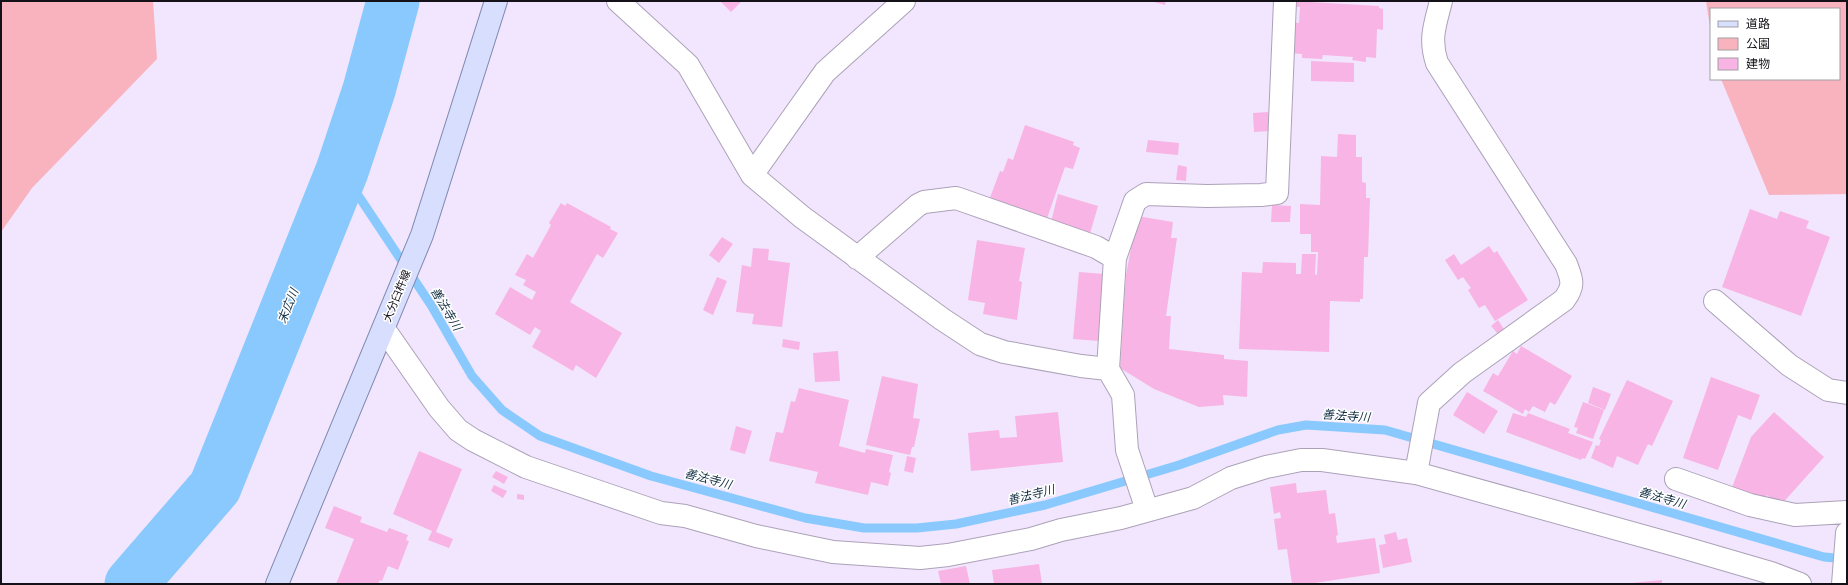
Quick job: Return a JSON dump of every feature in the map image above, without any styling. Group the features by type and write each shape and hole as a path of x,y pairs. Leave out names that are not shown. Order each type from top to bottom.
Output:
{"main road":[{"name":"大分臼杵線","path":"277,584 422,235 496,1"}],"street":[{"path":"618,1 688,65 752,175 802,218 942,319 980,344 1012,353 1081,366 1108,369"},
{"path":"752,175 825,72 904,1"},
{"path":"1145,504 1127,450 1123,395 1108,369 1115,258 1135,201 1146,194 1207,196 1261,195 1277,193 1285,1"},
{"path":"1417,468 1429,403 1462,373 1564,300 1572,290 1572,279 1566,264 1437,63 1433,50 1432,37 1441,1"},
{"path":"857,258 918,205 924,202 956,198 1096,247 1115,258"},
{"path":"1715,301 1789,364 1828,390 1847,392"},
{"path":"386,322 439,408 458,430 473,440 526,467 661,513 685,516 756,536 810,548 852,554 908,558 948,555 1030,539 1145,504 1194,498 1231,478 1266,467 1301,460 1322,460 1417,468 1772,573 1800,584"},
{"path":"1676,479 1750,505 1795,515 1847,512"},
{"path":"1843,583 1847,533"}],"green space":[{"path":"1,1 153,1 157,59 32,188 1,232"},
{"path":"1706,1 1847,1 1847,194 1769,195 1721,80 1840,80 1840,8 1710,8 1710,27"}],"building":[{"path":"720,1 742,1 731,12"},
{"path":"1150,1 1166,1 1165,5"},
{"path":"1293,1 1379,6 1379,8 1383,9 1383,30 1377,29 1376,58 1366,57 1366,62 1352,60 1353,57 1323,55 1322,59 1302,58 1302,54 1289,53 1291,22 1299,23 1300,7 1292,7"},
{"path":"1311,61 1354,63 1354,82 1311,81"},
{"path":"1268,112 1270,131 1254,132 1253,113"},
{"path":"1025,125 1074,142 1073,145 1080,148 1073,169 1065,167 1045,224 988,203 1000,171 1003,172 1008,158 1013,160"},
{"path":"1338,134 1356,135 1356,157 1362,157 1362,182 1366,183 1366,198 1370,198 1368,257 1364,257 1363,299 1360,299 1360,302 1330,301 1329,352 1239,349 1242,272 1262,273 1263,262 1296,263 1296,274 1301,274 1302,254 1316,254 1315,274 1317,275 1318,252 1311,252 1311,234 1300,234 1300,204 1320,205 1321,156 1337,157"},
{"path":"1148,140 1179,143 1178,155 1146,152"},
{"path":"1178,165 1187,167 1186,181 1176,180"},
{"path":"1058,194 1098,206 1089,237 1050,226"},
{"path":"561,203 565,206 567,203 611,227 610,229 618,233 603,258 597,254 570,302 622,333 596,378 576,365 573,371 532,347 541,331 535,327 530,335 495,314 510,287 532,300 536,292 523,285 526,280 515,275 527,254 533,258 551,225 549,223"},
{"path":"1272,205 1291,206 1290,222 1271,222"},
{"path":"1750,209 1777,219 1780,211 1809,221 1806,228 1830,237 1801,316 1722,287"},
{"path":"1137,216 1173,222 1171,238 1177,238 1166,316 1171,316 1169,349 1224,355 1224,359 1248,361 1247,397 1223,395 1224,405 1199,407 1154,389 1120,368 1126,275"},
{"path":"722,237 733,244 719,263 709,255"},
{"path":"977,240 1025,248 1019,281 1022,282 1017,320 983,314 985,303 968,300"},
{"path":"1489,246 1494,253 1497,251 1528,300 1495,321 1485,305 1479,308 1468,290 1471,288 1463,277 1458,280 1445,260 1454,254 1461,265"},
{"path":"753,248 769,249 768,260 790,263 782,327 752,324 754,314 736,312 742,265 751,267"},
{"path":"1079,272 1104,274 1099,341 1073,339"},
{"path":"717,277 727,281 713,315 703,310"},
{"path":"1498,320 1504,329 1498,334 1491,326"},
{"path":"783,339 800,342 799,350 782,347"},
{"path":"1521,346 1572,376 1555,405 1550,402 1545,412 1533,406 1529,412 1525,409 1523,414 1483,391 1493,373 1498,376 1513,351 1517,354"},
{"path":"838,351 840,381 815,382 813,353"},
{"path":"882,376 918,384 913,418 920,419 914,447 912,447 910,455 866,445"},
{"path":"1711,377 1760,395 1751,420 1738,415 1718,470 1683,458"},
{"path":"1627,380 1673,401 1652,446 1648,444 1638,465 1617,456 1613,468 1591,458 1596,445 1599,446 1601,440 1599,439"},
{"path":"1593,387 1611,394 1605,410 1588,403"},
{"path":"799,388 849,400 839,446 865,453 866,449 893,455 889,472 891,473 888,486 871,482 868,495 815,483 818,472 769,461 776,432 783,433 791,401 795,402"},
{"path":"1467,392 1498,411 1484,434 1453,415"},
{"path":"1583,402 1604,410 1593,439 1576,433 1578,428 1574,427"},
{"path":"1058,412 1063,462 971,471 968,433 999,430 1000,438 1017,437 1015,416"},
{"path":"1774,412 1824,457 1780,506 1767,495 1763,501 1731,490 1751,437"},
{"path":"1513,413 1526,417 1528,413 1570,429 1568,433 1593,442 1585,459 1582,458 1581,460 1506,432"},
{"path":"736,426 752,431 745,454 730,450"},
{"path":"419,451 462,469 436,532 453,539 449,548 428,540 432,531 393,514"},
{"path":"907,456 916,458 913,473 904,471"},
{"path":"496,471 508,477 504,484 492,477"},
{"path":"1296,483 1297,493 1326,490 1329,514 1335,513 1338,535 1336,536 1337,543 1375,538 1380,573 1308,584 1292,584 1287,549 1278,550 1274,519 1281,518 1280,512 1274,514 1270,487"},
{"path":"494,485 507,491 503,498 491,491"},
{"path":"517,494 524,495 524,500 517,499"},
{"path":"334,506 362,517 360,522 387,532 389,528 408,535 406,540 409,541 398,570 388,566 382,581 380,580 378,584 336,584 354,539 325,528"},
{"path":"1396,532 1398,540 1407,538 1412,562 1383,568 1379,545 1386,544 1384,535"},
{"path":"1039,564 1042,584 994,584 992,570"},
{"path":"966,566 970,584 941,584 938,571"},
{"path":"1662,580 1662,584 1632,584 1632,583"}],"waterway":[{"name":"末広川","path":"131,584 215,487 342,171 369,90 393,1"},
{"name":"善法寺川","path":"342,171 431,305 472,376 502,410 540,436 651,476 805,518 864,528 917,528 956,524 1045,505 1179,465 1278,430 1306,425 1385,430 1824,557 1846,559"}]}
